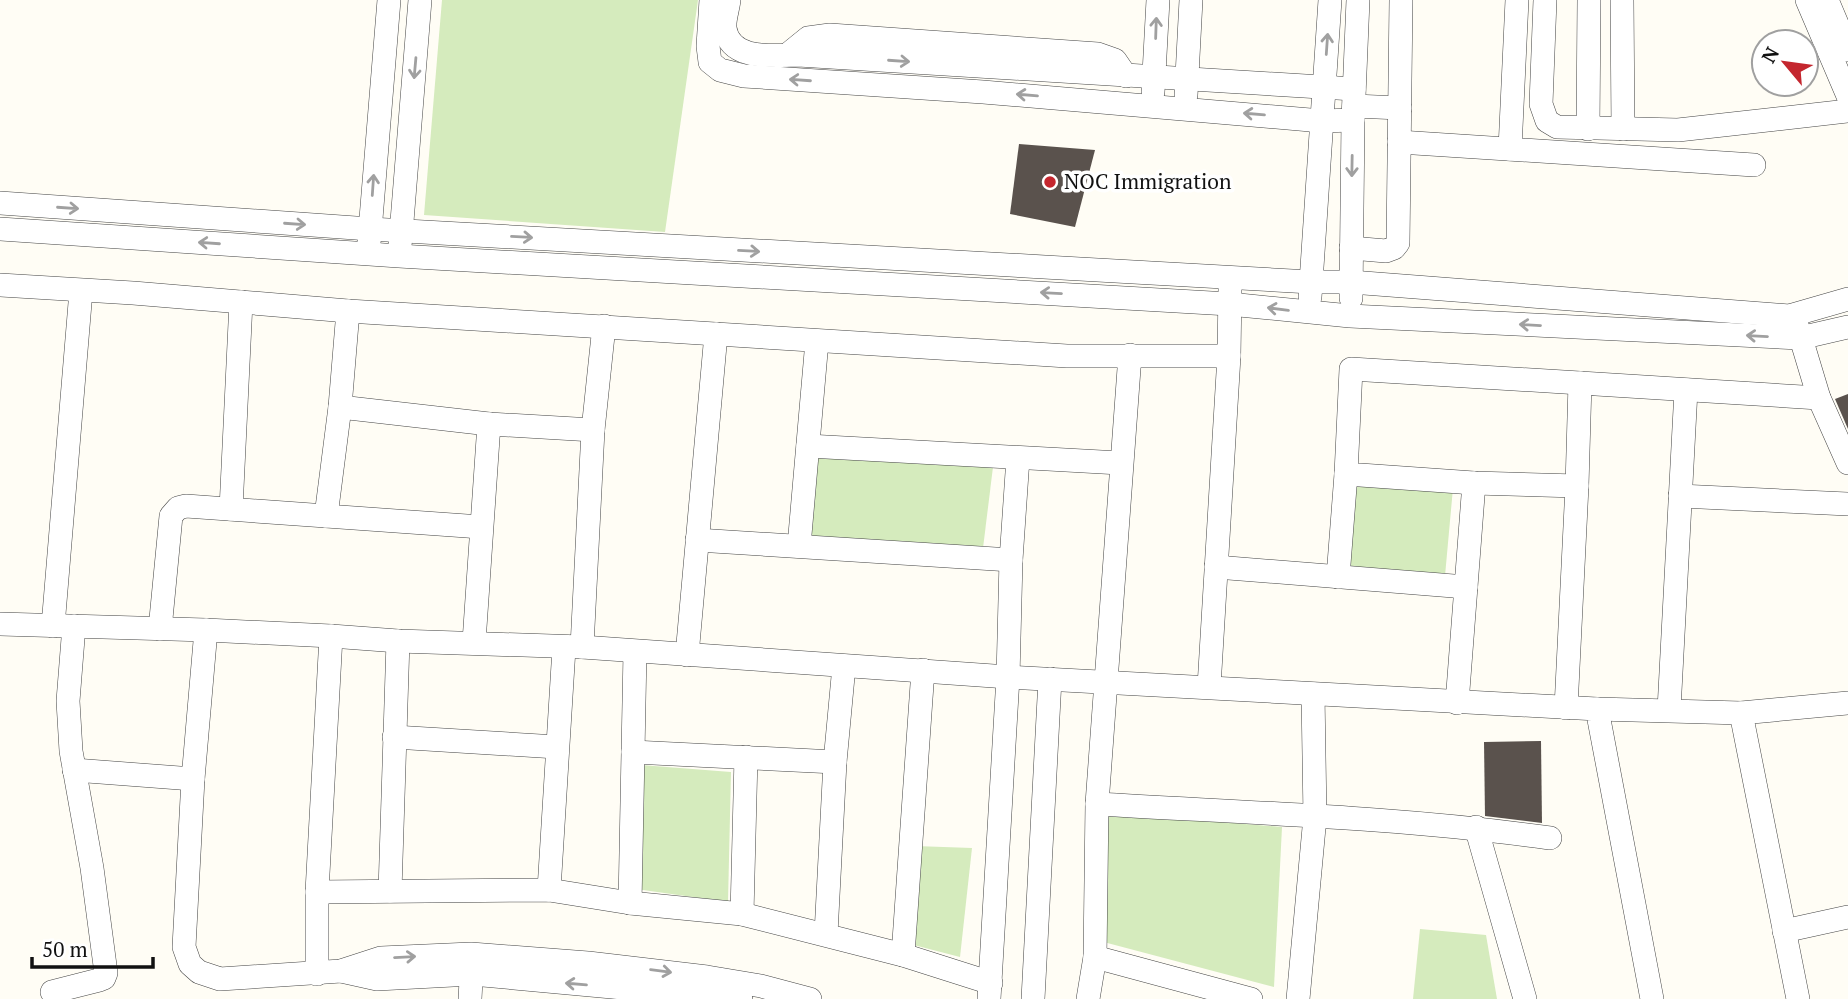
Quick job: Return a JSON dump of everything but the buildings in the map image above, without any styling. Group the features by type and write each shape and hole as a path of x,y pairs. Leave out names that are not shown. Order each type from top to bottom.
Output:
{"street":[{"path":"369,254 389,0"},
{"path":"399,256 420,0"},
{"path":"711,0 708,46 710,62 720,69 744,76 983,92 1322,121 1354,105"},
{"path":"729,0 725,30 734,46 750,54 1324,88 1354,105 1399,108"},
{"path":"1151,106 1158,0"},
{"path":"1184,108 1191,0"},
{"path":"1309,313 1330,0"},
{"path":"1350,316 1358,0"},
{"path":"1351,248 1386,251 1398,243 1401,0"},
{"path":"1510,149 1517,0"},
{"path":"1545,0 1541,104 1547,121 1557,127 1678,130 1848,111"},
{"path":"1588,0 1588,129"},
{"path":"1622,0 1623,129"},
{"path":"1807,0 1848,96"},
{"path":"1827,0 1848,50"},
{"path":"710,62 734,46"},
{"path":"376,143 409,140"},
{"path":"1399,142 1754,165"},
{"path":"0,203 370,229 1231,278 1351,282 1789,316 1848,299"},
{"path":"0,229 399,256 1228,304 1350,316 1800,338 1848,327"},
{"path":"1209,687 1229,356 1228,304 1231,278"},
{"path":"0,285 348,311 1067,356 1229,356"},
{"path":"52,992 99,980 106,973 92,868 74,770 68,719 64,626 81,291"},
{"path":"231,509 242,302"},
{"path":"326,516 340,407 348,311"},
{"path":"1794,315 1819,398 1848,463"},
{"path":"549,890 557,747 573,648 604,326"},
{"path":"687,655 716,334"},
{"path":"799,547 817,341"},
{"path":"1088,999 1095,957 1097,804 1130,355"},
{"path":"1338,576 1351,369 1819,398"},
{"path":"1566,708 1580,383"},
{"path":"1669,710 1686,390"},
{"path":"340,407 489,424 593,430"},
{"path":"474,642 489,424"},
{"path":"808,446 1120,463"},
{"path":"317,892 549,890 630,903 742,914 903,955 990,991 1018,458"},
{"path":"1346,474 1474,483 1577,486"},
{"path":"1457,703 1474,483"},
{"path":"1680,496 1848,504"},
{"path":"160,629 171,516 178,508 186,506 481,527"},
{"path":"697,540 1011,560"},
{"path":"1216,567 1466,587"},
{"path":"0,624 474,642 1008,677 1566,708 1741,713 1848,703"},
{"path":"206,630 193,779 184,947 190,964 200,972 220,979 317,974 341,971 381,958 472,964 611,965 761,986 810,999"},
{"path":"317,974 317,892 331,636"},
{"path":"390,891 398,641"},
{"path":"630,903 635,652"},
{"path":"826,934 835,762 844,666"},
{"path":"903,955 923,670"},
{"path":"1033,999 1051,679"},
{"path":"1298,999 1315,817 1313,694"},
{"path":"1597,709 1653,999"},
{"path":"1741,713 1798,999"},
{"path":"394,737 557,747"},
{"path":"632,752 835,762"},
{"path":"742,914 746,757"},
{"path":"74,770 193,779"},
{"path":"1097,804 1476,827 1550,838"},
{"path":"1476,827 1525,999"},
{"path":"1784,931 1848,918"},
{"path":"1095,957 1251,999"},
{"path":"470,999 472,964"},
{"path":"472,964 741,999"}],"green space":[{"path":"442,0 698,0 665,232 424,215"},
{"path":"811,456 993,467 983,548 802,535"},
{"path":"1347,480 1453,488 1445,576 1340,568"},
{"path":"641,765 731,772 728,902 636,889"},
{"path":"1102,812 1282,827 1274,987 1096,940"},
{"path":"915,846 972,848 960,957 906,943"},
{"path":"1420,929 1486,935 1497,999 1413,999"}],"place":[{"name":"NOC Immigration","path":"1050,182"}]}
